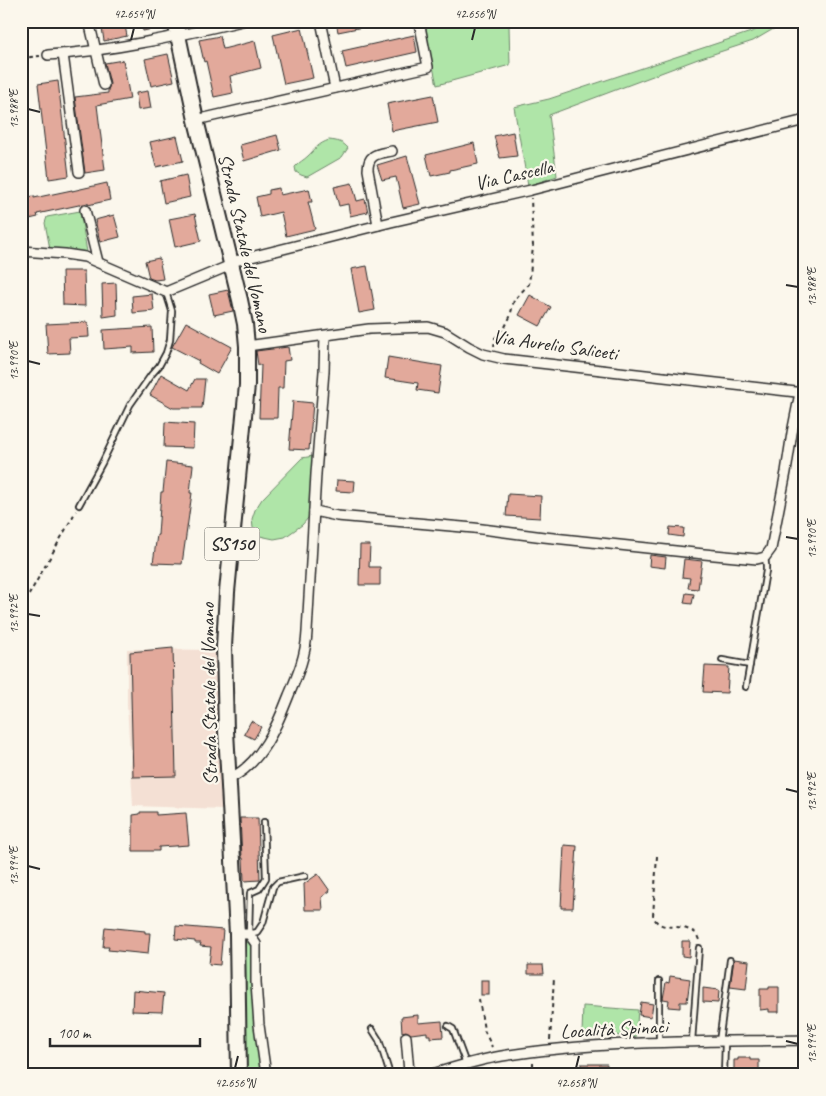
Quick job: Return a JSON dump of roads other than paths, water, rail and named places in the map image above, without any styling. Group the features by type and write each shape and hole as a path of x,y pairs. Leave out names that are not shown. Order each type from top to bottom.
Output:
{"main road":[{"name":"Strada Statale del Vomano","path":"175,21 196,120 243,313 247,346 245,413 225,632 229,779 243,934 239,1075"}],"street":[{"path":"89,21 104,85"},
{"path":"48,55 96,50 178,36 242,21"},
{"path":"321,21 335,88"},
{"path":"196,120 428,67 418,21"},
{"path":"63,54 79,172"},
{"name":"Via Cascella","path":"166,292 231,263 378,225 531,190 805,120"},
{"path":"378,225 368,163 373,156 392,150"},
{"path":"86,210 98,262"},
{"path":"21,251 85,257 166,292"},
{"name":"Via Aurelio Saliceti","path":"247,346 369,329 428,327 444,332 483,354 494,357 802,393"},
{"path":"229,779 250,763 267,742 278,723 300,669 307,641 316,474 324,386 325,336"},
{"path":"314,511 337,516 474,528 704,554 757,558 765,556 771,549 792,432 802,393"},
{"path":"243,934 253,938 256,944 259,1025 266,1075"},
{"path":"406,1037 409,1072 412,1075"},
{"name":"Località Spinaci","path":"429,1075 500,1056 580,1046 805,1040"}],"lane":[{"path":"79,505 130,405 159,366 166,353 170,340 172,311 166,292"},
{"path":"746,688 766,565 765,556"},
{"path":"722,660 750,665"},
{"path":"264,822 266,878 259,889 250,893 243,934 257,932 263,923 273,888 278,882 305,876"},
{"path":"692,1042 699,948"},
{"path":"724,1075 722,1042 730,960"},
{"path":"659,982 659,1043"},
{"path":"448,1026 453,1029 466,1064"},
{"path":"372,1029 379,1040 390,1075"}]}
